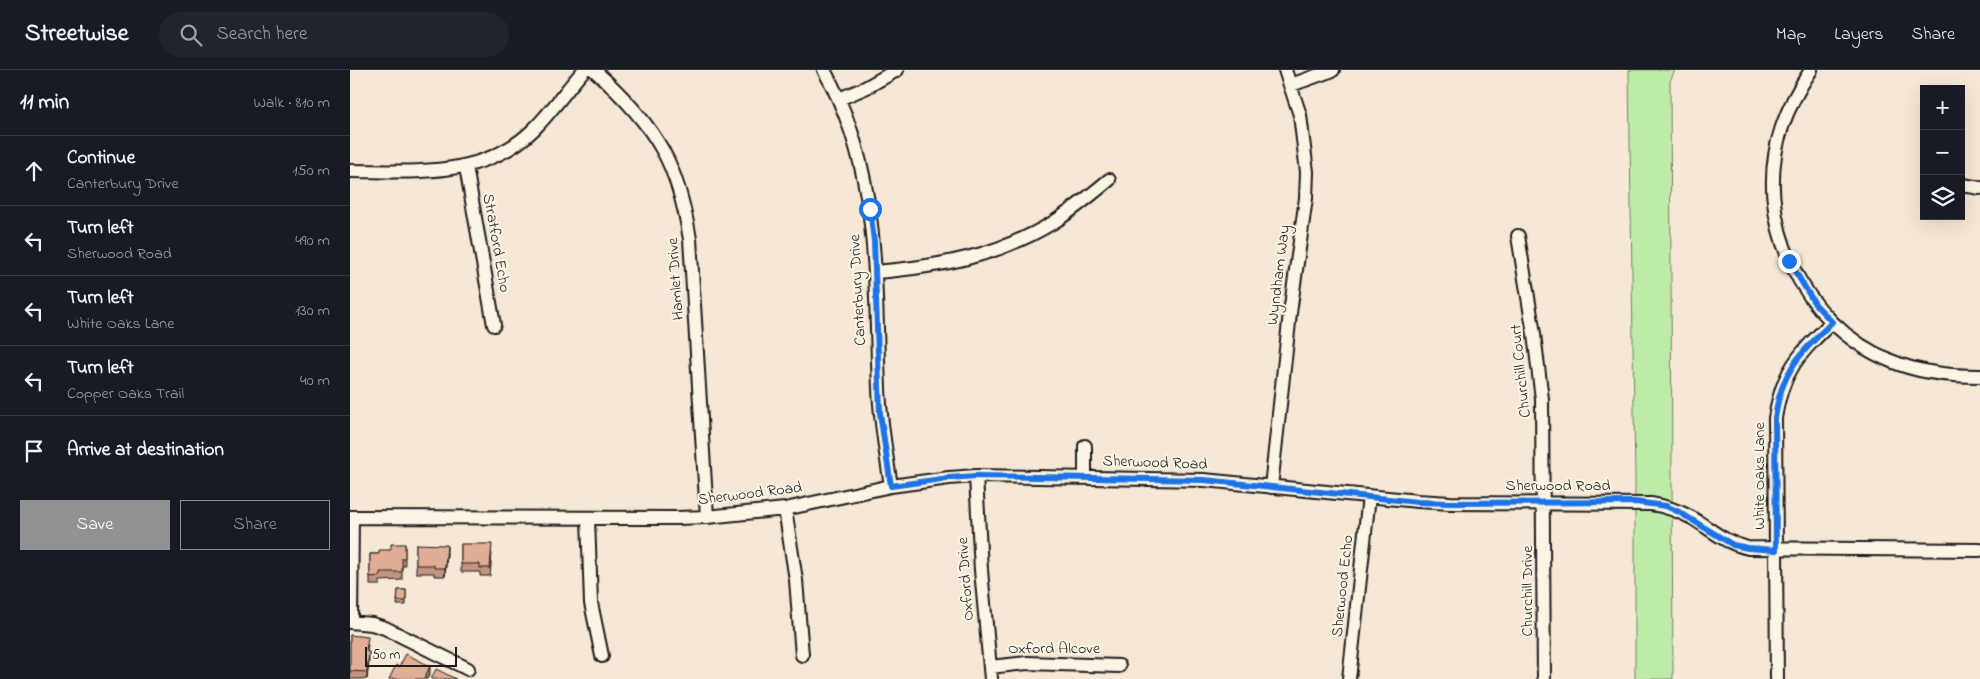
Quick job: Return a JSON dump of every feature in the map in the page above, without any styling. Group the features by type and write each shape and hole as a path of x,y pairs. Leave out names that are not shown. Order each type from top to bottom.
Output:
{"street":[{"path":"350,171 432,171 466,167 487,160 511,148 534,129 584,70"},
{"name":"Hamlet Drive","path":"594,70 633,108 664,151 685,208 690,238 707,517"},
{"name":"Canterbury Drive","path":"824,70 848,121 865,178 874,241 879,389 891,486"},
{"path":"839,99 865,88 897,70"},
{"name":"Wyndham Way","path":"1271,487 1290,313 1306,198 1307,172 1300,115 1285,70"},
{"path":"1291,85 1333,70"},
{"path":"1812,70 1797,93 1781,128 1774,167 1772,189 1778,226 1789,261 1815,304 1851,339 1890,361 1928,372 1980,376"},
{"name":"Stratford Echo","path":"466,167 494,325"},
{"path":"875,272 935,266 998,249 1054,222 1109,180"},
{"path":"1965,185 1980,188"},
{"name":"Churchill Court","path":"1518,236 1538,360 1542,399 1544,503"},
{"name":"White Oaks Lane","path":"1777,679 1775,418 1778,400 1791,367 1801,352 1832,322"},
{"path":"1084,446 1084,478"},
{"name":"Sherwood Road","path":"351,517 707,517 785,509 891,486 941,478 976,476 1204,480 1450,503 1635,502 1666,506 1692,518 1733,545 1748,548 1776,550 1980,550"},
{"name":"Oxford Drive","path":"976,476 981,570 990,673"},
{"name":"Sherwood Echo","path":"1349,679 1369,496"},
{"name":"Churchill Drive","path":"1544,503 1544,679"},
{"path":"785,509 796,580 802,655"},
{"path":"351,517 351,622 372,624 385,628 468,669"},
{"path":"588,518 590,603 602,656"},
{"name":"Oxford Alcove","path":"990,673 1027,663 1119,666"}],"green space":[{"path":"1629,70 1675,70 1670,81 1673,679 1635,679 1635,478"}],"building":[{"path":"391,544 405,544 402,572 380,572 380,576 370,577 370,554 379,554 379,550 391,550"},
{"path":"416,544 447,545 445,568 434,568 434,565 416,565"},
{"path":"461,544 492,544 490,568 480,568 480,564 461,564"},
{"path":"398,590 406,590 406,601 397,601"},
{"path":"350,635 368,637 366,651 369,652 367,672 350,671"},
{"path":"406,654 430,666 424,679 389,679 396,665 399,667"},
{"path":"436,669 456,679 431,679"}],"route":[{"path":"870,209 874,241 880,413 891,486 976,476 1181,479 1418,502 1635,502 1666,506 1692,518 1733,545 1776,550 1775,418 1778,400 1791,367 1801,352 1832,322 1815,304 1789,261"}]}
